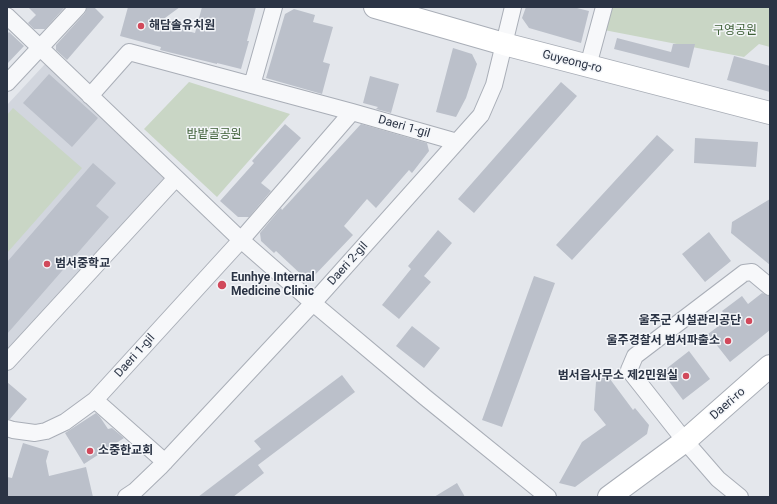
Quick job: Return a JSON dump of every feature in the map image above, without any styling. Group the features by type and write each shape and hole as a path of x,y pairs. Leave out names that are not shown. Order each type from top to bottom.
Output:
{"main road":[{"name":"Guyeong-ro","path":"375,7 504,44 770,113"},
{"name":"Daeri-ro","path":"609,497 685,441 770,366"}],"street":[{"path":"7,83 78,7"},
{"path":"252,85 274,7"},
{"name":"Daeri 2-gil","path":"126,497 135,491 165,462 313,303 481,115 494,85 513,7"},
{"path":"588,66 604,7"},
{"path":"7,16 241,240 426,398 548,497"},
{"name":"Daeri 1-gil","path":"90,96 129,52 352,112 456,142"},
{"name":"Daeri 1-gil","path":"7,428 35,433 46,432 65,422 95,400 241,240 352,112"},
{"path":"7,362 176,178"},
{"path":"740,497 718,479 685,441 629,370 635,356 744,273 752,272 770,286"},
{"path":"95,400 165,462"}],"shaded area":[{"name":"범서중학교","path":"45,64 167,176 7,353 7,105"}],"green space":[{"name":"구영공원","path":"609,7 770,7 770,47 759,44 744,57 604,30"},
{"name":"밤밭골공원","path":"189,82 290,114 217,197 144,129"},
{"path":"13,108 82,168 7,253 7,115"}],"building":[{"path":"28,7 65,7 45,29 34,29 28,23 36,15"},
{"path":"87,7 94,7 104,17 67,60 56,50 56,45 85,13"},
{"path":"128,7 180,7 158,23 195,33 202,7 256,7 241,69 160,50 161,47 120,36"},
{"path":"526,7 573,7 589,11 581,43 529,28 522,18"},
{"path":"294,9 315,15 313,22 333,27 323,62 330,64 322,94 266,78 285,14"},
{"path":"9,32 24,46 7,64 7,34"},
{"path":"617,38 671,52 673,44 695,44 689,68 614,49"},
{"path":"453,48 472,54 477,64 466,98 456,117 436,112"},
{"path":"734,56 770,66 770,92 727,80"},
{"path":"49,74 98,118 72,147 23,103"},
{"path":"370,76 399,84 391,113 376,109 378,107 363,103"},
{"path":"561,82 577,96 474,213 458,199"},
{"path":"285,124 301,138 261,183 271,191 249,217 238,217 220,201 254,163 252,161"},
{"path":"361,124 427,143 429,151 412,173 409,170 376,208 367,199 344,226 353,235 312,278 306,279 276,251 274,253 261,241 260,233 281,208 282,210"},
{"path":"657,135 674,150 572,260 556,245"},
{"path":"695,138 758,142 756,167 694,163"},
{"path":"93,163 116,183 96,206 109,217 7,334 7,262"},
{"path":"770,199 770,265 731,233 732,222"},
{"path":"438,230 452,243 424,276 431,282 399,319 382,305 411,269 408,266"},
{"path":"709,232 731,261 705,282 682,254"},
{"path":"534,276 555,283 502,427 482,420"},
{"name":"울주군 시설관리공단","path":"762,293 770,296 770,330 730,362 708,334 728,319 722,311 742,296 748,304"},
{"path":"412,326 440,348 424,368 396,346"},
{"name":"범서읍사무소 제2민원실","path":"689,351 710,379 683,400 662,372"},
{"path":"342,375 355,392 258,465 264,473 233,497 198,497 261,449 254,441"},
{"path":"607,375 633,410 635,408 649,425 647,434 575,487 559,483 582,442 606,425 594,410 596,382"},
{"path":"7,382 27,399 10,419 7,419"},
{"name":"소중한교회","path":"96,413 108,429 112,428 124,438 84,464 65,433"},
{"path":"23,443 49,451 46,461 49,476 86,467 93,497 7,497 7,477 12,478"},
{"path":"457,483 465,497 434,497"}],"place":[{"name":"해담솔유치원","path":"141,26"},
{"name":"범서중학교","path":"47,264"},
{"name":"Eunhye Internal Medicine Clinic","path":"222,285"},
{"name":"울주군 시설관리공단","path":"749,321"},
{"name":"울주경찰서 범서파출소","path":"728,341"},
{"name":"범서읍사무소 제2민원실","path":"686,376"},
{"name":"소중한교회","path":"90,451"}]}
